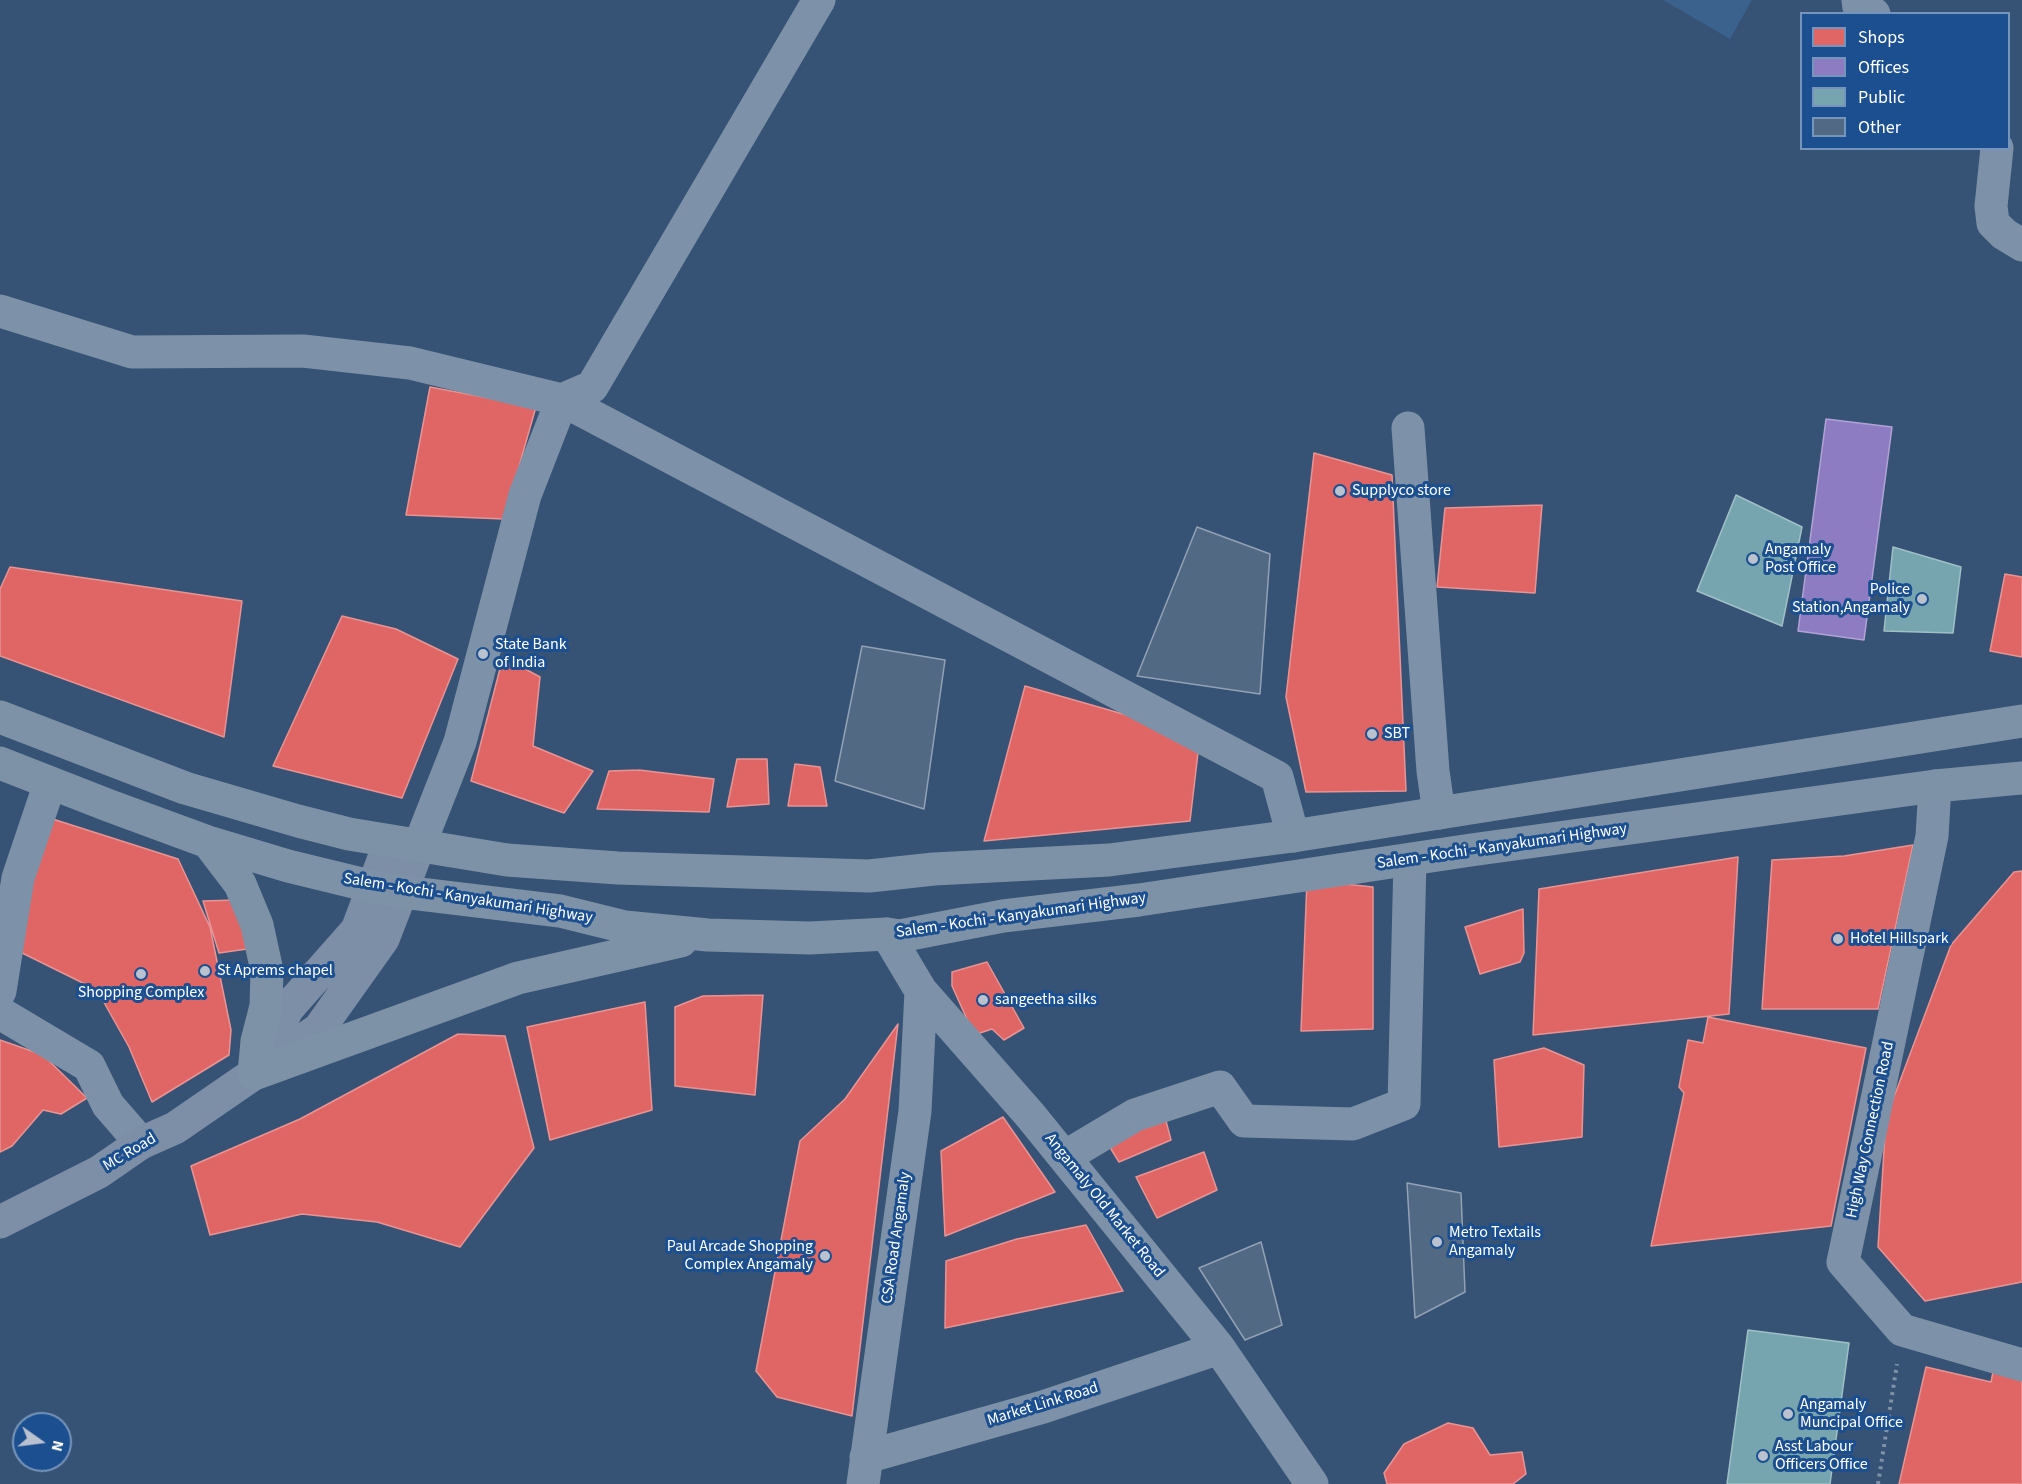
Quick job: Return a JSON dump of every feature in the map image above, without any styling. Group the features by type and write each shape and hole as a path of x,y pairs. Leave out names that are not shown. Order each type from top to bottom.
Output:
{"highway":[{"path":"0,717 185,789 349,834 507,860 618,868 869,876 934,869 1109,860 1293,836 2022,721"},
{"name":"Salem - Kochi - Kanyakumari Highway","path":"0,763 208,842 288,866 388,889 560,911 625,927 708,935 810,938 888,934 900,936 1003,916 1138,900 1471,850 1935,786 2022,778"},
{"path":"208,842 240,884 257,925 267,971 266,1006 257,1041 254,1074 518,978 708,935"}],"main road":[{"name":"MC Road","path":"0,1222 99,1172 141,1143 175,1128 254,1074 288,1008 357,930 388,889 405,844"}],"street":[{"path":"405,844 460,742 525,495 562,400 592,387 819,0"},
{"path":"1858,0 1859,8 1869,12"},
{"path":"1997,150 1991,206 1993,223 2004,234 2022,245"},
{"path":"0,311 132,352 303,351 410,363 562,400 1277,777 1293,836"},
{"path":"1408,428 1433,771 1439,813"},
{"path":"0,991 18,878 50,783"},
{"name":"High Way Connection Road","path":"1902,1330 1843,1262 1932,836 1935,786"},
{"path":"1068,1161 1078,1149 1135,1115 1220,1087 1244,1120 1353,1124 1404,1104 1410,860"},
{"name":"Angamaly Old Market Road","path":"888,934 921,991 1030,1115 1219,1348 1312,1484"},
{"name":"CSA Road Angamaly","path":"864,1470 915,1111 921,991"},
{"path":"0,1013 89,1066 108,1105 141,1143"},
{"path":"1902,1330 2022,1365"},
{"name":"Market Link Road","path":"864,1470 1219,1348"}],"path":[{"path":"1878,1484 1902,1330"}],"water":[{"path":"1663,0 1752,0 1730,39"}],"building: Shops":[{"path":"430,387 536,407 504,519 406,515"},
{"path":"1314,453 1392,475 1406,791 1306,792 1286,697"},
{"path":"1542,505 1535,593 1437,587 1445,508"},
{"path":"10,567 242,601 224,737 0,656 0,589"},
{"path":"2005,574 2022,577 2022,657 1990,651"},
{"path":"342,616 396,629 458,659 402,798 273,766"},
{"path":"503,657 540,677 533,746 593,771 564,813 471,781"},
{"path":"1025,686 1200,736 1190,821 984,841"},
{"path":"737,759 767,759 769,804 727,807"},
{"path":"795,764 820,767 827,806 788,806"},
{"path":"639,770 714,779 709,812 597,809 609,771"},
{"name":"Shopping Complex","path":"37,814 178,859 210,927 231,1030 229,1055 152,1102 129,1047 97,990 10,947"},
{"path":"1913,845 1878,1009 1762,1009 1772,860 1844,856"},
{"path":"1738,857 1729,1014 1533,1035 1539,889"},
{"path":"2022,871 2022,1282 1925,1301 1878,1247 1886,1118 1951,945 2014,872"},
{"path":"1307,880 1373,887 1373,1029 1301,1031"},
{"path":"236,900 247,949 219,953 203,901"},
{"path":"1523,909 1524,953 1520,962 1480,974 1465,927"},
{"name":"sangeetha silks","path":"987,962 1024,1028 1004,1040 992,1029 977,1034 971,1028 952,986 952,972"},
{"path":"763,995 755,1095 675,1086 675,1007 703,996"},
{"path":"645,1002 652,1110 550,1140 527,1027"},
{"path":"1708,1017 1866,1048 1831,1226 1651,1246 1684,1093 1679,1087 1688,1040 1703,1043"},
{"name":"Paul Arcade Shopping Complex Angamaly","path":"898,1024 852,1416 777,1397 756,1371 800,1141 845,1099"},
{"path":"458,1034 505,1036 534,1148 460,1247 377,1222 302,1214 210,1235 191,1166 300,1119"},
{"path":"0,1040 43,1055 87,1098 61,1114 43,1110 12,1146 0,1152"},
{"path":"1544,1048 1584,1065 1582,1137 1499,1147 1494,1060"},
{"path":"1003,1117 1055,1192 945,1236 941,1151"},
{"path":"1166,1121 1171,1140 1119,1162 1106,1141"},
{"path":"1204,1152 1217,1190 1157,1218 1136,1177"},
{"path":"1086,1225 1123,1291 945,1328 946,1261 1017,1239"},
{"path":"1926,1367 1991,1382 1993,1372 2022,1379 2022,1484 1899,1484"},
{"path":"1448,1423 1473,1428 1490,1455 1522,1452 1526,1474 1513,1484 1387,1484 1384,1473 1404,1444"}],"building: Offices":[{"path":"1826,419 1892,427 1864,640 1798,631"}],"building: Public":[{"name":"Angamaly Post Office","path":"1736,495 1802,527 1782,626 1697,591"},
{"name":"Police Station,Angamaly","path":"1893,547 1961,567 1953,633 1884,631"},
{"name":"Angamaly Muncipal Office","path":"1748,1330 1849,1343 1830,1484 1727,1484"}],"building: Other":[{"path":"1197,527 1270,554 1260,694 1137,676"},
{"path":"862,646 945,660 924,809 835,781"},
{"name":"Metro Textails Angamaly","path":"1407,1183 1461,1193 1465,1292 1415,1318"},
{"path":"1261,1242 1282,1325 1245,1340 1199,1268"}],"place":[{"name":"Supplyco store","path":"1340,491"},
{"name":"Angamaly Post Office","path":"1753,559"},
{"name":"Police Station,Angamaly","path":"1922,599"},
{"name":"State Bank of India","path":"483,654"},
{"name":"SBT","path":"1372,734"},
{"name":"Hotel Hillspark","path":"1838,939"},
{"name":"St Aprems chapel","path":"205,971"},
{"name":"Shopping Complex","path":"141,974"},
{"name":"sangeetha silks","path":"983,1000"},
{"name":"Metro Textails Angamaly","path":"1437,1242"},
{"name":"Paul Arcade Shopping Complex Angamaly","path":"825,1256"},
{"name":"Angamaly Muncipal Office","path":"1788,1414"},
{"name":"Asst Labour Officers Office","path":"1763,1456"}]}
